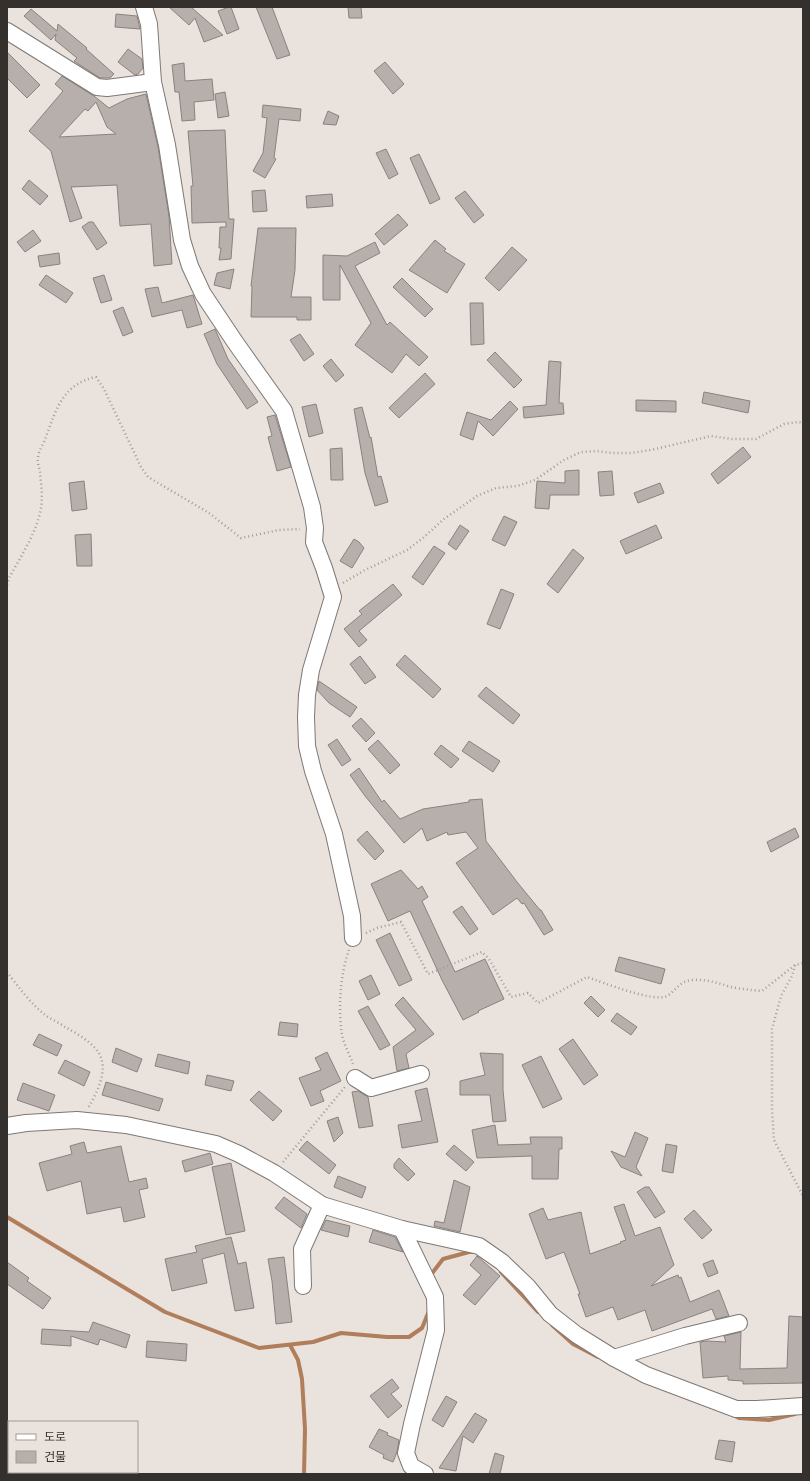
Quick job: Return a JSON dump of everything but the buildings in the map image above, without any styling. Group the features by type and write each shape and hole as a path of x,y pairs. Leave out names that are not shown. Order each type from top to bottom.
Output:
{"street":[{"path":"144,7 149,24 153,82 167,145 182,240 190,266 204,294 235,342 284,411 307,484 312,506 314,542 333,597 313,663 307,694 307,746 313,771 334,834 352,916 353,938"},
{"path":"7,31 97,87 107,88 153,82"},
{"path":"355,1078 371,1088 421,1074"},
{"path":"7,1126 26,1123 77,1120 126,1125 216,1144 274,1173 322,1205 402,1229 479,1246 502,1262 528,1287 550,1314 576,1335 646,1375 736,1409 757,1410 803,1406"},
{"path":"303,1286 302,1249 322,1205"},
{"path":"402,1229 435,1297 436,1330 406,1453 411,1466 425,1474"},
{"path":"614,1358 685,1336 739,1323"}],"path":[{"path":"7,585 9,578 33,531 41,509 42,490 38,456 52,419 62,399 75,386 87,379 96,377 104,389 138,460 148,477 209,513 241,538 288,528 314,528"},
{"path":"333,597 342,584 365,570 407,550 444,519 477,496 496,488 517,486 535,480 564,460 582,452 597,451 631,453 712,436 732,439 756,439 784,424 798,422 803,423"},
{"path":"274,1173 341,1091 355,1078 354,1067 343,1036 340,1000 345,961 353,938 377,928 401,922 428,974 482,952 489,959 511,997 528,993 538,1003 587,978 657,998 667,996 677,986 690,980 709,981 740,989 762,991 795,965 803,962"},
{"path":"795,965 792,976 781,996 772,1029 772,1102 774,1140 803,1196"},
{"path":"7,972 43,1014 94,1046 100,1055 103,1065 103,1075 100,1086 96,1095 77,1120"}],"waterway":[{"path":"7,1217 165,1312 259,1348 313,1342 341,1333 387,1337 409,1337 422,1328 429,1311"},
{"path":"430,1276 443,1259 474,1252"},
{"path":"501,1272 538,1312"},
{"path":"552,1325 573,1344 598,1357"},
{"path":"290,1345 298,1360 302,1379 305,1429 304,1474"},
{"path":"733,1415 739,1418 769,1420 795,1414"}]}
